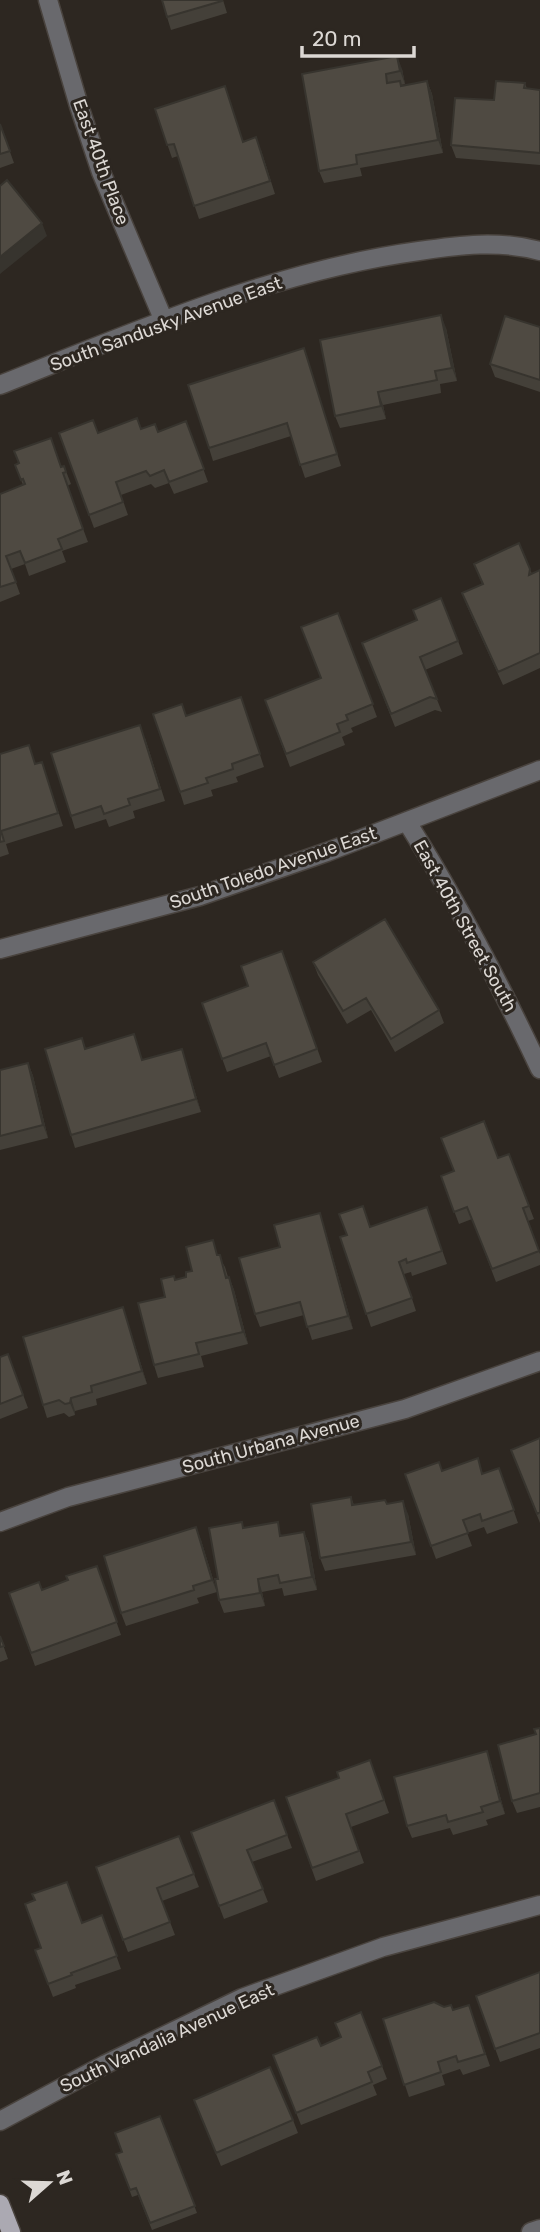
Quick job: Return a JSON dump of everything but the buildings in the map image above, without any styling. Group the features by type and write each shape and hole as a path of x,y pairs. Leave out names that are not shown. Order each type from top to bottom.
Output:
{"main road":[{"path":"0,2204 11,2232"}],"street":[{"name":"East 40th Place","path":"48,0 79,106 102,172 164,321"},
{"name":"South Sandusky Avenue East","path":"0,385 164,321 288,279 382,256 456,246 516,244 540,251"},
{"name":"South Toledo Avenue East","path":"0,949 200,896 407,822 540,770"},
{"name":"East 40th Street South","path":"407,822 442,878 497,978 540,1069"},
{"name":"South Urbana Avenue","path":"0,1522 68,1497 405,1409 540,1361"},
{"name":"South Vandalia Avenue East","path":"0,2121 106,2064 242,1998 383,1947 540,1905"},
{"path":"531,2232 540,2229"}]}
